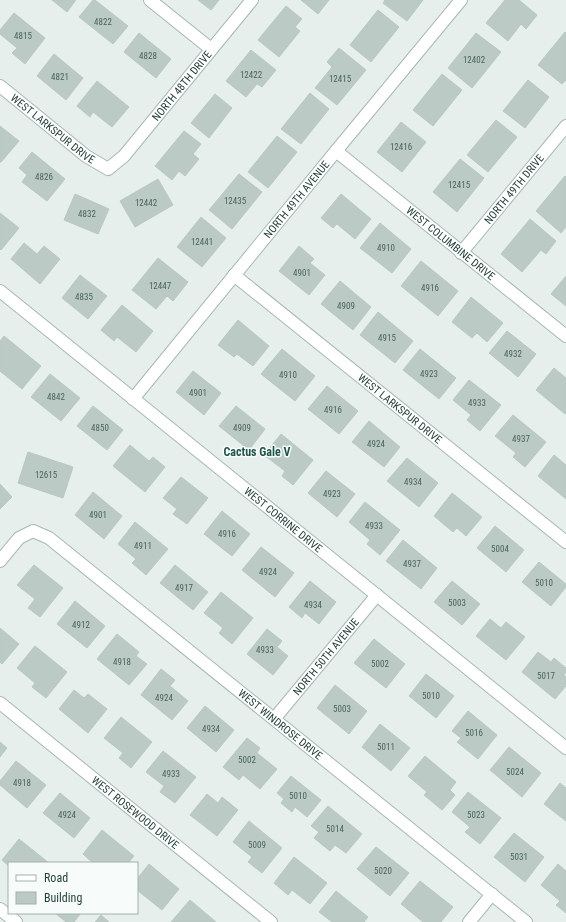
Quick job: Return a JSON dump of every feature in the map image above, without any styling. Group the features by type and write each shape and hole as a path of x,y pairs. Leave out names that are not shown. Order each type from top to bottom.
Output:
{"street":[{"path":"150,0 211,49"},
{"name":"NORTH 48TH DRIVE","path":"108,168 124,156 252,0"},
{"name":"NORTH 49TH AVENUE","path":"133,399 461,0"},
{"name":"WEST LARKSPUR DRIVE","path":"0,86 86,156 108,168"},
{"name":"NORTH 49TH DRIVE","path":"461,253 566,126"},
{"name":"WEST COLUMBINE DRIVE","path":"336,151 566,336"},
{"name":"WEST LARKSPUR DRIVE","path":"234,275 566,542"},
{"name":"WEST CORRINE DRIVE","path":"2,297 133,399 566,748"},
{"name":"WEST WINDROSE DRIVE","path":"0,561 19,538 33,531 49,538 526,922"},
{"name":"NORTH 50TH AVENUE","path":"274,719 377,595"},
{"name":"WEST ROSEWOOD DRIVE","path":"0,704 271,922"},
{"path":"469,922 492,894"},
{"path":"0,909 16,922"}],"building":[{"path":"52,0 76,0 67,12"},
{"path":"93,0 128,26 113,44 79,17"},
{"path":"198,0 219,0 211,10"},
{"path":"301,0 329,0 318,14"},
{"path":"385,0 423,0 407,21 383,3"},
{"path":"505,0 519,0 537,15 526,29 521,24 508,41 486,23"},
{"path":"286,6 302,19 295,27 300,31 279,57 258,40"},
{"path":"378,10 399,27 371,62 350,45"},
{"path":"14,13 45,38 25,64 12,53 17,48 0,34 0,30"},
{"path":"565,32 566,80 562,84 538,65"},
{"path":"139,33 171,59 156,78 124,52"},
{"path":"476,33 501,52 472,88 448,68"},
{"path":"339,48 366,70 337,105 315,88 332,67 327,62"},
{"path":"251,50 276,70 262,87 257,84 246,97 226,81"},
{"path":"54,54 83,78 66,100 37,76"},
{"path":"442,74 462,90 433,126 413,110"},
{"path":"528,80 549,97 525,128 503,111"},
{"path":"97,81 129,107 112,127 93,112 90,117 77,106"},
{"path":"310,93 329,109 301,144 281,129"},
{"path":"215,94 232,108 209,138 191,123"},
{"path":"496,120 517,137 488,172 467,155"},
{"path":"401,122 426,142 402,172 377,152"},
{"path":"0,126 19,141 1,162 0,162"},
{"path":"184,131 201,144 193,154 199,159 185,176 179,171 172,180 155,166"},
{"path":"277,136 297,152 268,188 248,172"},
{"path":"32,152 65,179 47,201 22,182 27,175 19,168"},
{"path":"460,159 484,178 457,212 433,192"},
{"path":"239,174 262,192 232,229 209,210"},
{"path":"565,176 566,227 561,233 536,211"},
{"path":"158,179 173,205 135,227 120,201"},
{"path":"75,194 109,209 98,234 64,220"},
{"path":"341,194 371,219 355,239 337,224 333,228 321,218"},
{"path":"0,213 19,228 1,250 0,249"},
{"path":"201,217 226,238 202,267 177,247"},
{"path":"530,219 556,241 546,254 541,250 522,272 501,254"},
{"path":"380,223 411,249 392,273 360,248"},
{"path":"24,243 37,254 44,246 60,259 40,284 11,259"},
{"path":"299,246 314,259 310,263 325,275 309,295 279,271"},
{"path":"158,258 188,282 173,301 167,296 156,309 132,290"},
{"path":"421,261 458,291 438,316 401,286"},
{"path":"80,275 107,296 88,319 62,298"},
{"path":"566,276 566,306 551,294"},
{"path":"340,281 371,307 353,330 321,304"},
{"path":"471,297 503,323 487,342 477,333 472,338 452,322"},
{"path":"122,305 153,331 136,352 117,337 114,341 101,330"},
{"path":"378,312 413,341 395,363 360,335"},
{"path":"238,320 269,346 253,366 237,354 234,357 218,345"},
{"path":"507,331 536,354 518,377 489,353"},
{"path":"4,336 41,366 22,389 0,371 0,341"},
{"path":"282,349 315,376 295,401 261,374"},
{"path":"420,349 456,378 439,399 403,370"},
{"path":"554,368 566,378 565,414 536,390"},
{"path":"193,371 221,393 204,415 176,392"},
{"path":"50,374 80,398 61,421 31,397"},
{"path":"469,380 501,405 480,431 467,420 471,415 453,400"},
{"path":"327,386 358,411 339,434 308,409"},
{"path":"93,406 123,430 107,450 77,426"},
{"path":"236,406 265,429 249,450 219,426"},
{"path":"513,415 546,442 525,467 513,457 516,453 495,436"},
{"path":"369,421 400,447 384,467 352,442"},
{"path":"281,434 313,460 293,485 282,476 285,471 264,455"},
{"path":"130,445 149,461 153,457 165,467 145,492 113,466"},
{"path":"28,452 73,467 63,498 18,483"},
{"path":"554,455 566,465 566,499 538,476"},
{"path":"407,458 438,483 419,507 387,481"},
{"path":"326,471 355,494 337,517 308,493"},
{"path":"181,477 208,498 187,524 173,514 177,509 163,498"},
{"path":"0,484 12,497 0,509"},
{"path":"93,492 122,516 104,539 75,515"},
{"path":"452,493 482,517 466,536 457,528 453,532 434,516"},
{"path":"365,502 400,530 380,555 367,544 370,540 349,522"},
{"path":"222,511 250,534 232,556 204,534"},
{"path":"135,522 168,549 146,575 132,563 136,559 118,544"},
{"path":"495,526 524,550 506,572 477,548"},
{"path":"403,540 437,568 421,589 386,561"},
{"path":"261,547 294,573 275,597 242,570"},
{"path":"539,562 566,584 566,587 551,606 522,582"},
{"path":"34,565 63,588 40,617 28,608 35,599 17,585"},
{"path":"175,565 208,592 193,610 160,583"},
{"path":"310,581 336,602 319,624 305,613 302,618 289,607"},
{"path":"452,581 480,604 462,625 434,602"},
{"path":"221,592 253,618 232,644 219,633 223,628 204,613"},
{"path":"75,601 105,626 87,648 57,624"},
{"path":"490,619 501,628 506,622 525,637 506,660 476,636"},
{"path":"0,628 19,644 2,664 0,662"},
{"path":"267,629 282,641 277,647 288,656 273,675 247,654"},
{"path":"117,634 139,652 136,656 147,664 129,685 97,659"},
{"path":"374,639 405,664 386,688 354,663"},
{"path":"35,646 67,672 46,698 32,687 35,683 17,668"},
{"path":"538,652 551,662 554,658 566,668 564,675 566,677 566,686 555,699 522,672"},
{"path":"161,669 175,680 170,686 188,701 172,720 141,695"},
{"path":"426,674 454,696 436,718 409,696"},
{"path":"335,685 367,711 349,734 317,708"},
{"path":"74,690 84,698 88,694 107,709 88,733 59,709"},
{"path":"205,706 234,730 216,752 187,728"},
{"path":"468,711 497,735 478,759 457,742 461,738 452,731"},
{"path":"121,717 152,742 131,768 119,758 123,753 104,738"},
{"path":"380,724 410,748 391,771 362,747"},
{"path":"247,738 260,748 257,753 277,769 260,789 243,775 239,780 223,767"},
{"path":"0,742 7,748 0,757"},
{"path":"509,747 541,773 522,797 490,770"},
{"path":"163,751 196,777 175,803 160,792 164,786 146,772"},
{"path":"425,756 456,782 450,790 455,795 442,810 424,795 427,792 408,776"},
{"path":"16,761 46,785 27,808 0,785 0,781"},
{"path":"291,776 321,800 307,817 295,807 292,812 281,803 284,799 277,793"},
{"path":"560,783 566,788 566,821 544,804"},
{"path":"468,792 501,818 480,844 465,832 470,827 452,812"},
{"path":"60,793 90,818 74,838 43,813"},
{"path":"207,794 218,803 222,797 238,810 217,836 190,815"},
{"path":"328,806 362,834 346,853 335,845 330,851 314,838 319,832 311,826"},
{"path":"249,821 282,848 262,873 248,862 252,857 233,842"},
{"path":"102,830 134,856 129,862 92,862 83,854"},
{"path":"514,833 544,857 525,882 494,857"},
{"path":"19,839 48,862 8,862 8,865 2,860"},
{"path":"376,847 409,873 390,896 357,869"},
{"path":"294,857 327,883 310,904 292,890 288,895 274,883"},
{"path":"149,864 179,889 162,910 138,891 138,878"},
{"path":"558,864 566,871 566,913 556,905 560,901 541,885"},
{"path":"420,881 453,907 441,922 423,922 401,904"},
{"path":"336,891 368,917 364,922 332,922 319,912"},
{"path":"190,900 216,922 171,922"},
{"path":"56,914 80,914 74,922 66,922"},
{"path":"101,915 109,922 95,922"}],"district":[{"name":"Cactus Gale V","path":"257,452"}]}
